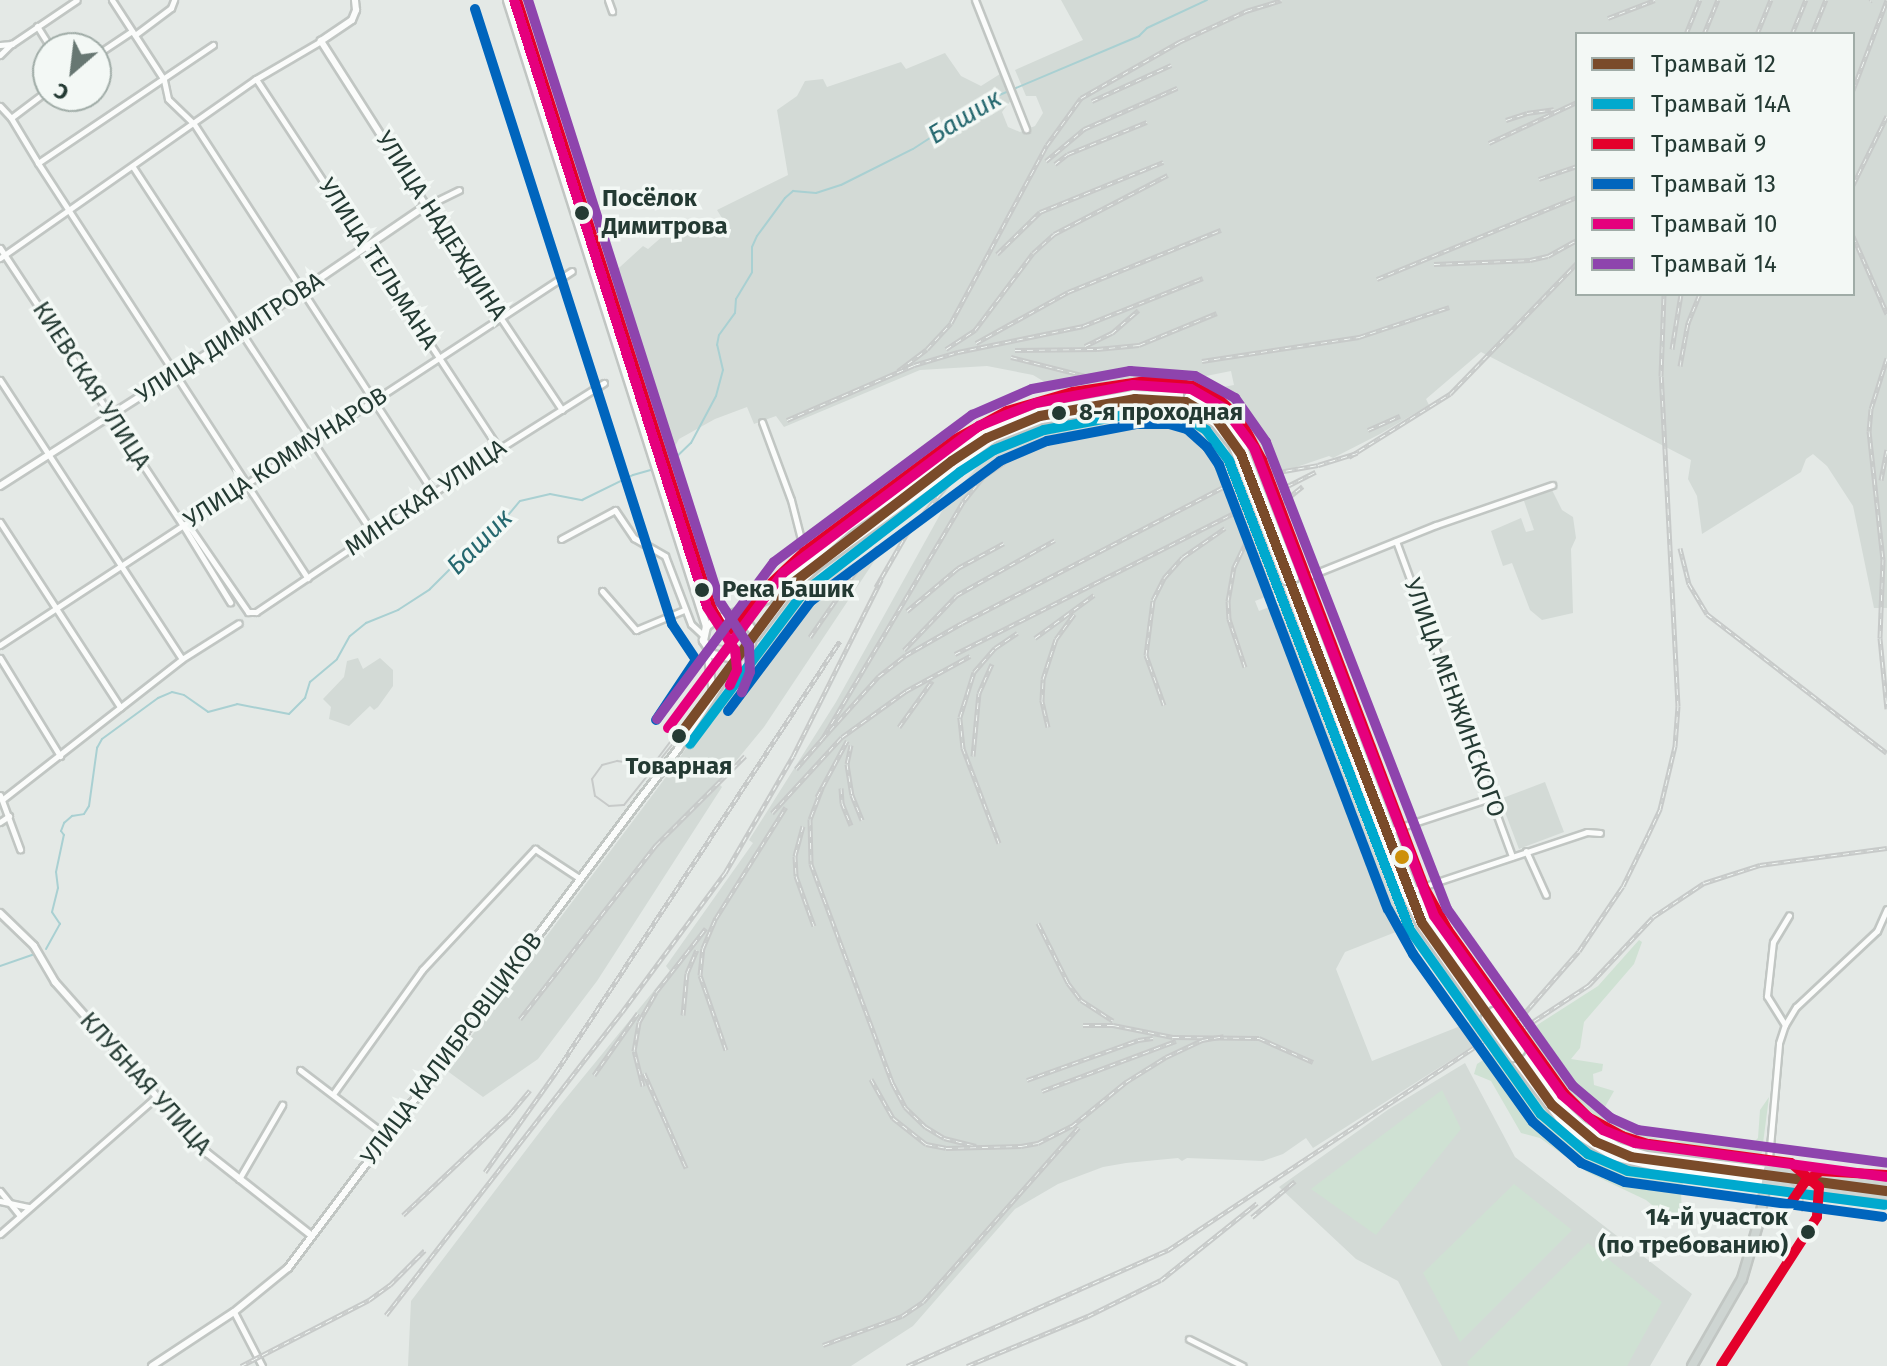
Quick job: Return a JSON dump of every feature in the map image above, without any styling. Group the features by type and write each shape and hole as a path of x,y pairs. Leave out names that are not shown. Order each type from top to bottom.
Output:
{"main road":[{"path":"507,0 701,606 707,651 723,657 738,657 785,596 815,567 974,451 1013,428 1041,419 1153,401 1187,406 1214,422 1232,444 1290,579"},
{"path":"705,631 724,616 766,599 809,558 967,443 1010,420 1038,411 1132,394 1188,396 1211,407 1240,440 1420,924 1559,1118 1575,1133 1613,1156 1654,1166 1887,1195"},
{"path":"701,606 747,623 755,636"},
{"path":"1385,833 1439,937 1520,1051 1567,1111 1582,1125 1617,1146 1656,1156 1887,1184"},
{"path":"1692,1366 1738,1290 1749,1261 1768,1170"}],"street":[{"path":"0,55 77,0"},
{"path":"112,0 164,80 173,107 194,124 300,292 434,494"},
{"path":"112,45 171,8 174,0"},
{"path":"2,256 70,212 256,79 345,27 356,14 355,0"},
{"path":"608,0 612,11"},
{"path":"975,0 1026,129"},
{"path":"37,26 41,32"},
{"name":"УЛИЦА НАДЕЖДИНА","path":"321,41 562,410"},
{"path":"0,45 12,44"},
{"path":"38,163 213,45"},
{"name":"УЛИЦА ТЕЛЬМАНА","path":"256,79 499,449"},
{"path":"11,118 32,102"},
{"path":"0,106 11,118 307,578"},
{"path":"133,167 373,534"},
{"name":"УЛИЦА ДИМИТРОВА","path":"0,486 241,332 426,206 459,190"},
{"name":"КИЕВСКАЯ УЛИЦА","path":"0,248 2,256 182,524 230,602"},
{"name":"УЛИЦА КОММУНАРОВ","path":"0,645 572,271"},
{"path":"0,380 182,659"},
{"name":"МИНСКАЯ УЛИЦА","path":"248,612 256,612 499,449 604,383"},
{"path":"762,422 809,558 815,567"},
{"path":"1304,578 1552,485"},
{"path":"561,539 615,510 634,538 665,556 691,624 705,631"},
{"path":"0,522 120,707"},
{"name":"КИЕВСКАЯ УЛИЦА","path":"182,524 191,529 248,612"},
{"name":"УЛИЦА МЕНЖИНСКОГО","path":"1396,541 1512,856"},
{"path":"221,589 228,584"},
{"path":"602,591 636,630 684,610"},
{"path":"20,849 2,797 60,756 182,659 239,623"},
{"path":"707,651 713,692"},
{"name":"УЛИЦА КАЛИБРОВЩИКОВ","path":"152,1366 234,1312 288,1268 678,749 738,657"},
{"path":"0,658 60,756"},
{"path":"1385,833 1490,798"},
{"path":"0,822 9,816"},
{"path":"1413,890 1587,832 1600,833"},
{"path":"333,1094 422,970 535,849 579,878"},
{"path":"1526,851 1546,895"},
{"path":"1768,1170 1779,1043 1785,1025 1796,1007 1877,931 1887,909"},
{"name":"КЛУБНАЯ УЛИЦА","path":"0,913 34,946 55,982 215,1162 311,1235"},
{"path":"1785,1025 1767,996 1773,942 1789,915"},
{"path":"300,1070 388,1137"},
{"path":"0,1234 155,1098"},
{"path":"239,1180 282,1105"},
{"path":"0,1191 20,1216"},
{"path":"0,1201 30,1207"},
{"path":"234,1312 262,1366"},
{"path":"1189,1339 1243,1366"}],"shaded area":[{"path":"1061,0 1887,0 1887,608 1874,608 1853,506 1827,466 1813,454 1806,459 1801,472 1702,534 1697,496 1688,479 1691,460 1481,352 1426,399 1429,405 1333,458 1329,456 1276,474 1270,470 1261,475 1245,435 1215,402 1213,389 1234,385 1231,371 1201,377 1196,372 1063,393 1033,375 987,366 920,370 784,427 776,416 754,424 747,407 715,419 679,439 672,452 664,456 609,277 643,246 648,249 671,229 699,229 722,218 717,210 788,175 777,110 797,96 805,81 823,79 827,87 901,62 906,69 945,53 961,76 981,86 1000,74 1012,99 1002,112 1008,127 1020,132 1035,126 1043,113 1036,96 1026,96 1015,70 1083,40"},
{"path":"1168,407 1203,420 1223,444 1246,497 1262,489 1285,561 1276,559 1272,569 1281,591 1255,601 1259,611 1285,601 1411,923 1406,928 1345,952 1336,969 1372,1061 1468,1023 1478,1015 1492,1034 1313,1148 1306,1138 1283,1154 1263,1161 1187,1158 1182,1161 1178,1158 1126,1163 1103,1167 1058,1184 1015,1209 913,1326 851,1366 408,1366 411,1301 558,1108 670,971 666,966 753,843 749,840 836,702 947,502 984,459 1033,435"},
{"path":"1551,488 1562,510 1573,517 1576,538 1571,549 1573,613 1542,620 1530,610 1512,563 1503,566 1491,531 1521,518 1526,532 1534,530 1523,498"},
{"path":"872,552 877,557 764,727 718,783 722,787 597,981 538,1059 483,1097 446,1070 666,777 796,592 818,575 825,580"},
{"path":"358,658 363,669 380,658 393,670 393,686 378,707 374,710 370,706 349,726 329,719 331,707 323,699 344,677 347,661"},
{"path":"1545,782 1564,832 1519,849 1500,799"},
{"path":"1465,1063 1515,1157 1692,1294 1650,1366 1442,1366 1398,1281 1356,1259 1279,1187 1389,1109"}],"green space":[{"path":"1639,940 1642,942 1634,964 1584,1022 1580,1048 1571,1059 1603,1064 1602,1071 1593,1074 1594,1085 1614,1091 1602,1112 1650,1137 1673,1142 1683,1139 1749,1147 1758,1138 1760,1110 1769,1097 1761,1159 1751,1164 1734,1163 1629,1146 1580,1116 1520,1036 1598,986"},
{"path":"1499,1050 1571,1136 1611,1160 1684,1179 1681,1190 1682,1219 1677,1221 1646,1200 1587,1172 1540,1138 1521,1133 1491,1081 1474,1074 1477,1064"},
{"path":"1442,1090 1461,1129 1376,1235 1311,1189"},
{"path":"1514,1184 1572,1230 1460,1342 1423,1273"},
{"path":"1588,1243 1662,1302 1627,1366 1469,1366 1467,1362"}],"waterway":[{"name":"Башик","path":"660,467 668,465 691,443 716,396 723,370 717,345 719,335 735,313 736,299 752,272 752,247 757,236 793,191 816,193 841,185 913,149 990,99 1139,36 1147,28 1207,0"},
{"name":"Башик","path":"46,949 60,924 52,912 64,835 61,831 64,823 72,816 84,814 89,806 97,748 102,739 158,698 172,692 184,695 208,712 237,704 289,714 305,698 310,682 337,659 350,636 366,623 398,610 430,589 450,569 478,551 520,501 550,494 582,500 633,475 654,469"},
{"name":"Башик","path":"0,966 34,954"}],"tram line":[{"name":"10","path":"514,0 707,607 735,650 737,670 730,685"},
{"name":"9","path":"517,0 712,609 724,630 734,629 765,589 804,552 954,440 1007,411 1073,392 1153,380 1193,386 1219,399 1240,419 1262,460 1425,889 1448,930 1565,1094 1588,1117 1622,1136 1649,1144 1791,1163 1819,1187 1817,1217 1721,1366"},
{"name":"14","path":"528,0 720,602 749,646 750,672 742,692"},
{"name":"13","path":"475,9 672,624 696,660 656,720"},
{"name":"14","path":"657,719 774,562 972,415 1032,389 1130,371 1195,376 1235,398 1266,442 1447,909 1573,1086 1611,1118 1638,1130 1887,1163"},
{"name":"10","path":"668,728 783,573 979,426 1036,403 1133,385 1191,389 1225,409 1254,448 1434,916 1562,1095 1603,1130 1635,1143 1887,1177"},
{"name":"12","path":"679,736 793,583 952,461 987,438 1040,416 1135,399 1186,402 1216,419 1241,454 1422,923 1552,1105 1596,1142 1631,1157 1887,1191"},
{"name":"14А","path":"690,744 803,593 960,472 994,450 1044,430 1136,413 1182,416 1206,430 1229,461 1410,930 1541,1114 1588,1154 1628,1171 1885,1205"},
{"name":"13","path":"728,711 811,601 1000,461 1047,441 1137,424 1169,424 1187,429 1207,447 1219,465 1388,909 1413,954 1533,1122 1581,1163 1625,1182 1883,1217"},
{"path":"715,644 734,649 749,639"},
{"path":"679,736 624,805 609,806 595,796 592,779 602,765 617,761 641,764 658,758 706,694"},
{"name":"9","path":"1790,1204 1805,1182 1821,1171 1887,1175"},
{"path":"1786,1179 1803,1194 1802,1211"}],"railway":[{"path":"898,371 927,349 951,323 1047,145 1081,98 1179,42 1246,11 1281,0"},
{"path":"1608,18 1655,0"},
{"path":"1687,32 1700,0"},
{"path":"1705,32 1718,0"},
{"path":"1758,32 1771,0"},
{"path":"1793,32 1806,0"},
{"path":"1813,32 1826,0"},
{"path":"1855,85 1887,0"},
{"path":"1092,101 1171,65"},
{"path":"1046,161 1084,129 1177,88"},
{"path":"1489,143 1575,103"},
{"path":"1506,120 1554,109"},
{"path":"1855,181 1887,116"},
{"path":"1055,164 1068,154 1147,122"},
{"path":"997,254 1040,212 1163,162"},
{"path":"1539,179 1575,167"},
{"path":"946,349 975,330 1033,253 1054,234 1168,175"},
{"path":"1377,279 1575,198"},
{"path":"976,343 1068,292 1221,230"},
{"path":"1434,264 1530,260 1548,256 1575,241"},
{"path":"1855,241 1887,314"},
{"path":"1349,457 1450,394 1575,265"},
{"path":"787,420 914,365 958,352 1083,326 1203,278"},
{"path":"907,1366 1168,1250 1522,1016 1579,951 1623,886 1648,835 1660,809 1675,746 1678,706 1661,376 1664,296"},
{"path":"1672,349 1681,296"},
{"path":"1680,366 1688,323 1699,296"},
{"path":"1202,361 1359,337 1449,307"},
{"path":"1085,346 1112,333 1138,310"},
{"path":"1015,350 1139,345 1217,313"},
{"path":"1011,357 1086,376 1124,374"},
{"path":"1887,358 1871,409 1869,431 1883,559 1880,638 1887,709"},
{"path":"1368,430 1400,416"},
{"path":"1881,480 1887,450"},
{"path":"1005,462 984,476 963,502 822,739 879,676 906,655 962,623 1239,479 1318,465 1357,453"},
{"path":"955,654 1316,472"},
{"path":"876,587 906,535 954,477"},
{"path":"1245,541 1277,507 1303,486"},
{"path":"1164,705 1146,655 1153,600 1164,578 1183,557 1225,528"},
{"path":"1245,667 1229,619 1228,601 1234,567 1250,534"},
{"path":"904,650 957,595 1055,540"},
{"path":"907,611 958,568 1004,543"},
{"path":"810,637 861,564 878,547"},
{"path":"1680,548 1689,584 1707,614 1887,753"},
{"path":"386,1315 622,1012 725,873 793,756 881,580"},
{"path":"1035,638 1094,595"},
{"path":"1048,727 1042,700 1043,679 1056,639 1074,614"},
{"path":"999,843 963,748 960,717 974,672 995,648 1017,633"},
{"path":"485,1172 556,1072 840,641"},
{"path":"772,813 842,737 906,691 970,656"},
{"path":"973,756 979,693 992,664"},
{"path":"899,727 932,681"},
{"path":"796,769 822,739"},
{"path":"817,797 847,741"},
{"path":"851,745 847,764 852,795 862,820"},
{"path":"520,1019 656,845 745,756"},
{"path":"822,788 810,819 811,864 893,1084 905,1107 926,1127 944,1138 976,1146"},
{"path":"841,788 842,803 851,825"},
{"path":"726,1050 700,975 703,948 716,918 786,807"},
{"path":"803,826 795,856 796,876 814,926"},
{"path":"1514,1034 1589,985 1653,917 1704,883 1760,865 1887,848"},
{"path":"1038,923 1068,983 1081,1000 1113,1021"},
{"path":"643,1086 634,1051 639,1022 656,992 706,928"},
{"path":"683,1015 687,973 697,950"},
{"path":"594,1075 638,1013"},
{"path":"1083,1025 1113,1025 1173,1037 1259,1038 1313,1062"},
{"path":"871,1079 893,1118 926,1144 946,1148 1021,1146 1038,1143 1072,1126 1126,1082 1166,1057 1202,1040 1224,1036"},
{"path":"1027,1080 1138,1040 1153,1038"},
{"path":"1042,1091 1176,1041"},
{"path":"644,1073 686,1168"},
{"path":"403,1215 510,1114 530,1090"},
{"path":"823,1345 902,1316 923,1302 1079,1127"},
{"path":"1252,1217 1295,1181"},
{"path":"967,1366 1088,1316 1161,1280 1257,1203"},
{"path":"241,1366 369,1300 390,1285 425,1250"}],"place":[{"name":"Посёлок Димитрова","path":"582,213"},
{"name":"8-я проходная","path":"1059,413"},
{"name":"Река Башик","path":"702,590"},
{"name":"Товарная","path":"679,736"},
{"name":"14-й участок (по требованию)","path":"1808,1232"}]}
